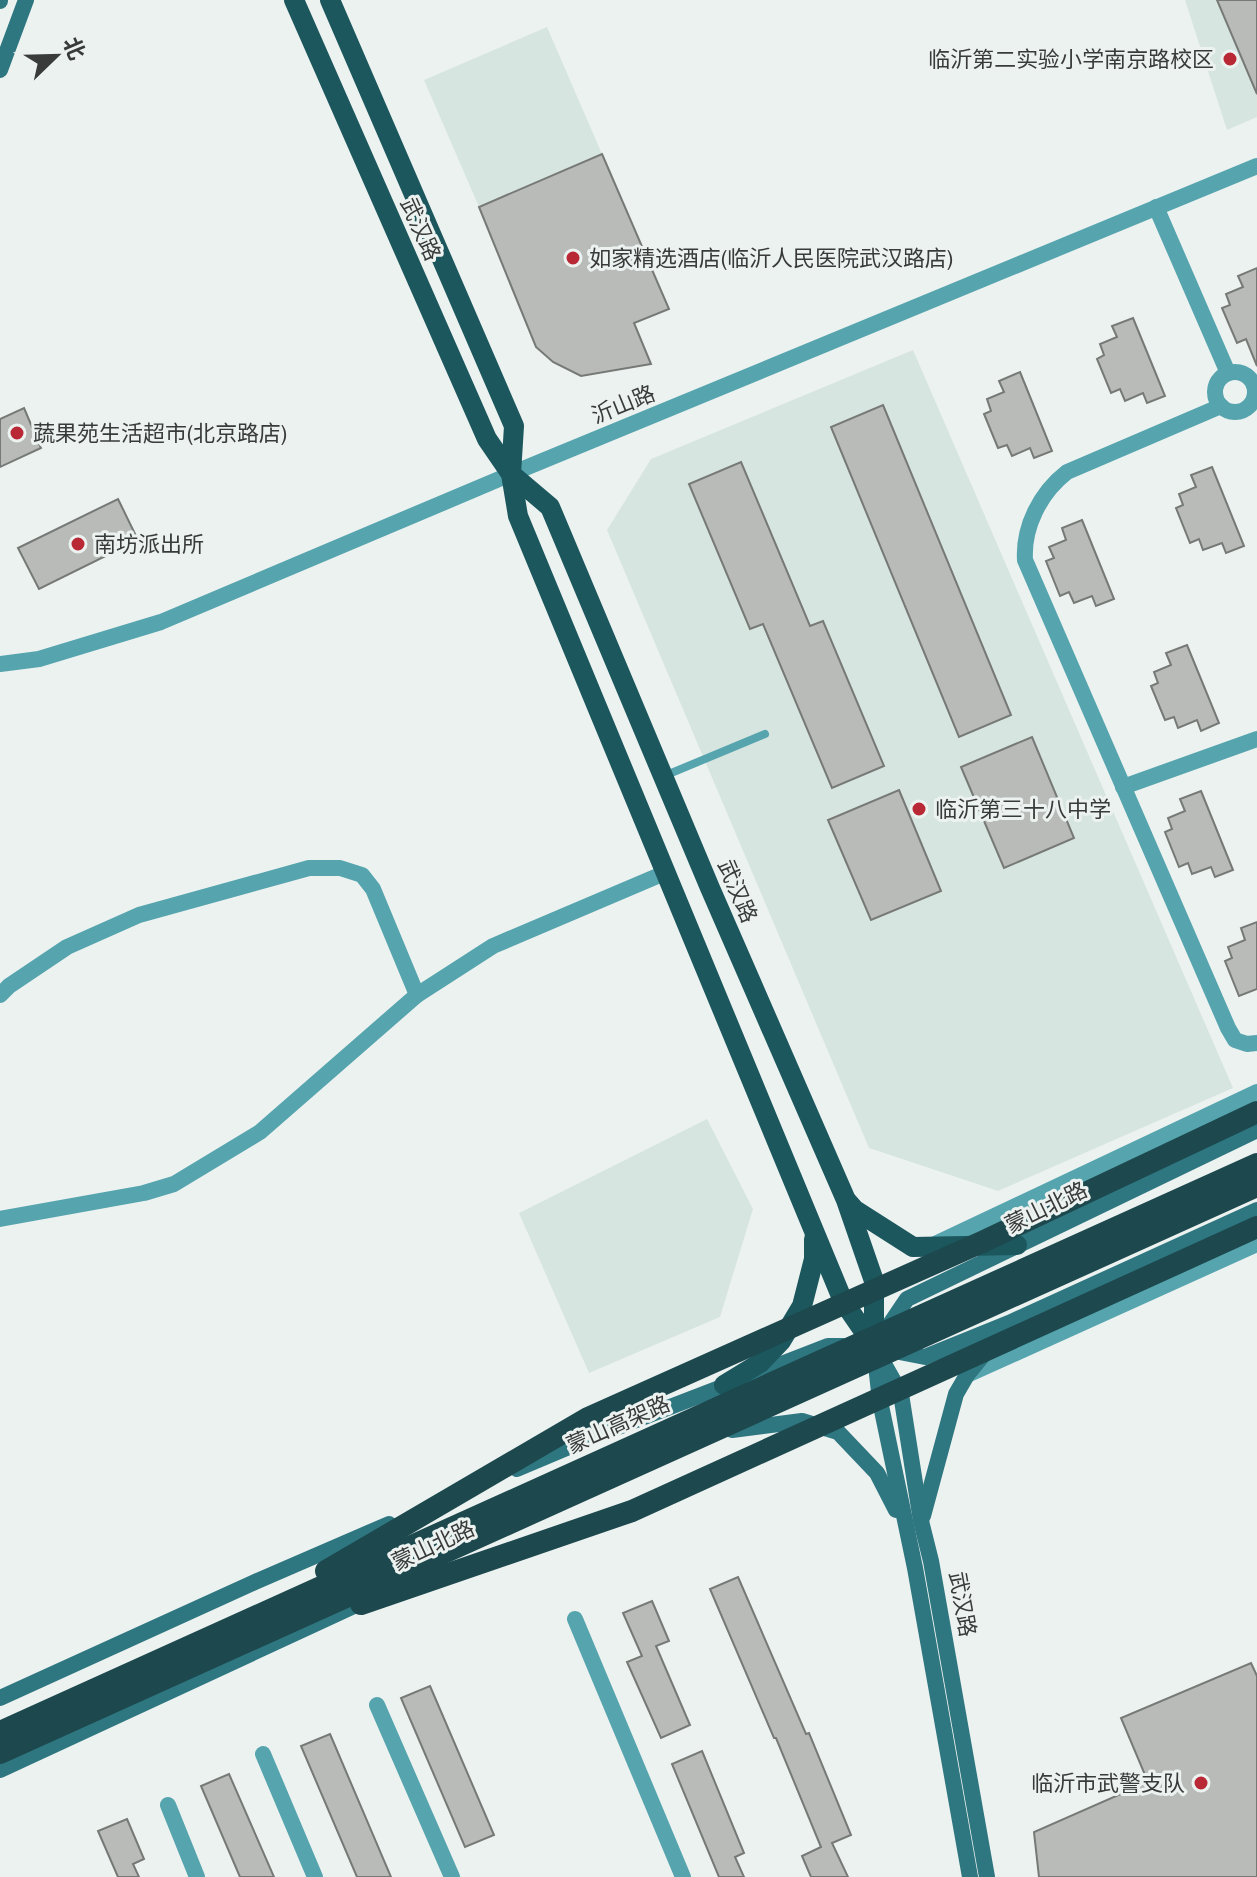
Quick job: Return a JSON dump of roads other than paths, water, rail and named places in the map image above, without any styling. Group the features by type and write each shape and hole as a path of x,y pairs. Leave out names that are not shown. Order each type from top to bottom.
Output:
{"highway":[{"path":"224,1641 588,1418 982,1242 1257,1112"},
{"name":"蒙山高架路","path":"0,1753 224,1641 1257,1164"},
{"name":"蒙山高架路","path":"0,1732 224,1641 1257,1186"},
{"path":"224,1641 632,1511 1257,1227"}],"main road":[{"path":"0,70 26,0"},
{"name":"武汉路","path":"294,0 487,439 511,474 550,507 846,1200 874,1281 874,1346"},
{"name":"武汉路","path":"330,0 514,426 511,474 518,516 843,1301 874,1346 901,1394 915,1568 970,1877"},
{"name":"蒙山北路","path":"0,1770 840,1381 874,1346 907,1299 1257,1130"},
{"path":"846,1200 855,1210 913,1247 1017,1245"},
{"name":"蒙山北路","path":"0,1698 255,1582 600,1434 724,1385 828,1346 874,1346 925,1357 1009,1323 1257,1210"},
{"path":"724,1385 760,1363 781,1341 802,1306 814,1259 814,1231"},
{"path":"913,1524 956,1394 967,1375 1009,1323"},
{"path":"732,1430 802,1421 838,1432 877,1473 913,1524"},
{"name":"武汉路","path":"913,1524 931,1561 987,1877"}],"street":[{"name":"沂山路","path":"0,664 39,659 161,622 1257,166"},
{"path":"1156,207 1228,373"},
{"path":"1241,372 1251,380 1256,392 1246,409 1233,412 1221,406 1216,388 1228,373 1241,372"},
{"path":"1221,406 1067,472 1053,483 1028,524 1024,543 1025,560 1228,1028 1235,1040 1257,1043"},
{"path":"1123,787 1257,739"},
{"path":"0,995 67,947 139,915 309,868 340,868 362,875 373,889 417,995"},
{"path":"0,1219 144,1193 174,1184 260,1132 417,995 493,946 667,872"},
{"path":"928,1248 1257,1092"},
{"path":"967,1375 1257,1244"},
{"path":"575,1619 683,1877"},
{"path":"377,1705 452,1877"},
{"path":"263,1754 315,1877"},
{"path":"168,1805 197,1877"}],"lane":[{"path":"663,776 765,734"}],"place":[{"name":"临沂第二实验小学南京路校区","path":"1230,59"},
{"name":"如家精选酒店(临沂人民医院武汉路店)","path":"573,258"},
{"name":"蔬果苑生活超市(北京路店)","path":"17,433"},
{"name":"南坊派出所","path":"78,544"},
{"name":"临沂第三十八中学","path":"919,809"},
{"name":"临沂市武警支队","path":"1201,1783"}]}
